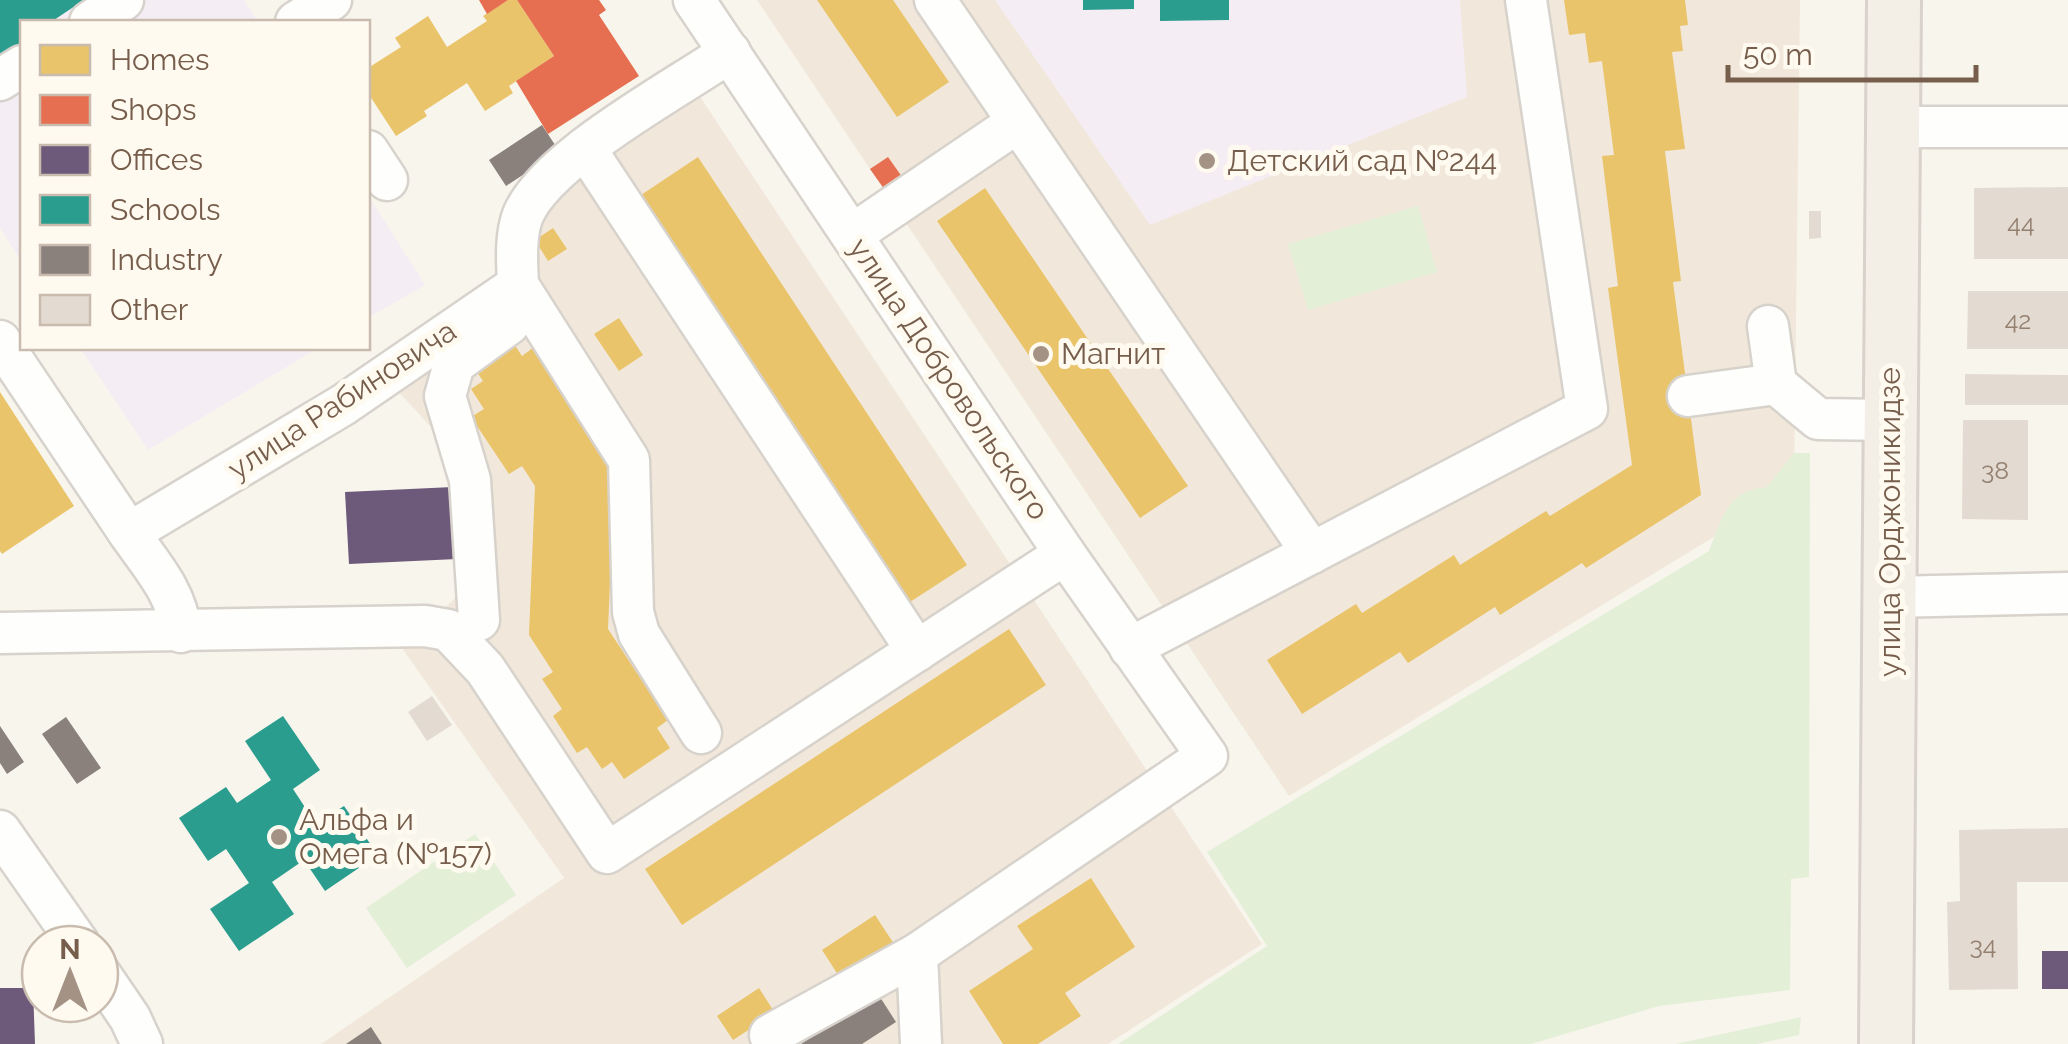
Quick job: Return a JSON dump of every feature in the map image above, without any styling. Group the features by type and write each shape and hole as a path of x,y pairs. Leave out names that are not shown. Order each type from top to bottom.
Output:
{"main road":[{"name":"улица Орджоникидзе","path":"1886,1044 1894,0"}],"street":[{"path":"93,20 123,0"},
{"path":"299,20 331,0"},
{"name":"улица Добровольского","path":"694,0 1066,554 1207,756 917,954"},
{"path":"935,0 1312,552"},
{"path":"1130,648 1586,409 1526,0"},
{"path":"701,733 639,634 630,460 525,296 522,218 542,183 585,148 730,52"},
{"path":"854,234 1018,122"},
{"path":"1893,127 2068,126"},
{"path":"585,148 917,651"},
{"path":"479,620 470,480 451,423 445,396 447,381 454,364 525,296"},
{"name":"улица Рабиновича","path":"129,533 525,296"},
{"path":"1768,326 1776,384 1818,419 1890,420"},
{"path":"0,342 172,594 182,632"},
{"path":"1688,396 1776,384"},
{"path":"0,632 425,626 448,630 485,669 607,853 1066,554"},
{"path":"1889,597 2068,593"},
{"path":"0,831 65,924"},
{"path":"770,1036 917,954 921,1044"},
{"path":"120,1003 142,1044"}],"shaded area":[{"path":"0,0 244,0 257,20 20,20 20,259 0,228"},
{"path":"757,0 1800,0 1794,488 1289,796"},
{"name":"Детский сад №244","path":"995,0 1460,0 1467,97 1150,225"},
{"path":"695,89 1262,944 1108,1044 321,1044 564,878 402,648 467,587 466,505 440,437 396,389 531,253 546,204"},
{"path":"370,198 425,285 370,317"},
{"path":"81,350 315,350 148,450"}],"green space":[{"path":"1418,206 1437,272 1308,310 1288,244"},
{"path":"1794,453 1810,453 1809,877 1791,879 1790,990 1659,1006 1531,1044 1118,1044 1267,946 1207,852 1709,551 1728,508 1743,493 1766,488"},
{"path":"475,834 516,895 407,968 366,908"},
{"path":"1801,1017 1799,1035 1757,1044 1676,1044"}],"building: Homes":[{"path":"508,0 517,0 554,56 509,86 513,93 485,111 467,83 424,111 427,116 396,136 370,96 370,67 401,47 395,38 428,16 447,47 487,21 483,16"},
{"path":"817,0 893,0 949,82 897,117"},
{"path":"1564,0 1685,0 1688,25 1680,26 1683,51 1672,52 1685,149 1665,151 1681,281 1673,282 1701,495 1586,568 1582,563 1500,615 1495,607 1408,663 1400,652 1302,714 1267,660 1356,604 1362,613 1454,555 1460,565 1546,511 1550,516 1632,465 1608,288 1618,286 1602,156 1614,155 1602,61 1589,63 1585,33 1569,35"},
{"path":"698,157 967,565 910,602 641,195"},
{"path":"985,188 1188,486 1140,518 937,221"},
{"path":"553,228 567,249 548,261 535,240"},
{"path":"619,318 643,355 619,371 594,334"},
{"path":"512,341 522,356 534,347 615,469 608,629 668,720 657,728 670,748 624,779 612,762 602,769 587,747 577,753 553,716 562,709 542,679 553,672 529,635 535,486 522,466 509,474 471,417 484,409 471,389 483,381 473,366"},
{"path":"0,392 74,506 2,554 0,551"},
{"path":"1009,629 1046,685 682,925 645,869"},
{"path":"1091,878 1135,947 1065,993 1081,1016 1038,1044 1003,1044 969,991 1033,949 1017,926"},
{"path":"875,915 898,950 844,984 822,950"},
{"path":"759,988 775,1013 733,1040 717,1016"}],"building: Shops":[{"path":"479,0 508,0 487,14"},
{"path":"517,0 599,0 606,10 599,15 639,76 548,134 516,81 554,56"},
{"path":"888,157 905,181 887,193 870,169"}],"building: Offices":[{"path":"453,487 457,559 349,564 345,492"},
{"path":"2042,951 2068,951 2068,989 2042,989"},
{"path":"0,988 20,988 20,1024 34,1024 35,1044 0,1044"}],"building: Schools":[{"path":"0,0 84,0 54,20 20,20 20,43 0,57"},
{"path":"1083,0 1134,0 1134,9 1083,10"},
{"path":"1160,0 1229,0 1229,20 1160,21"},
{"name":"Альфа и Омега (№157)","path":"283,716 320,770 293,789 316,824 344,806 378,855 325,891 304,860 272,882 294,914 239,951 210,909 249,883 226,849 208,861 179,818 226,787 237,803 271,780 245,741"}],"building: Industry":[{"path":"542,125 559,151 506,186 489,160"},
{"path":"66,717 101,768 77,784 42,734"},
{"path":"0,726 24,762 7,774 0,763"},
{"path":"878,994 896,1022 862,1044 801,1044"},
{"path":"371,1027 382,1044 346,1044"}],"building: Other":[{"path":"2068,187 2068,259 1974,259 1974,188"},
{"path":"1809,211 1821,211 1821,238 1809,239"},
{"path":"1968,291 2068,291 2068,349 1967,349"},
{"path":"1965,374 2068,375 2068,405 1965,405"},
{"path":"1963,420 2028,420 2028,520 1962,519"},
{"path":"432,696 452,725 427,741 408,712"},
{"path":"2068,828 2068,882 2017,882 2018,989 1949,990 1947,902 1960,901 1959,830"}],"place":[{"name":"Детский сад №244","path":"1207,161"},
{"name":"Магнит","path":"1041,354"},
{"name":"Альфа и Омега (№157)","path":"279,837"}]}
